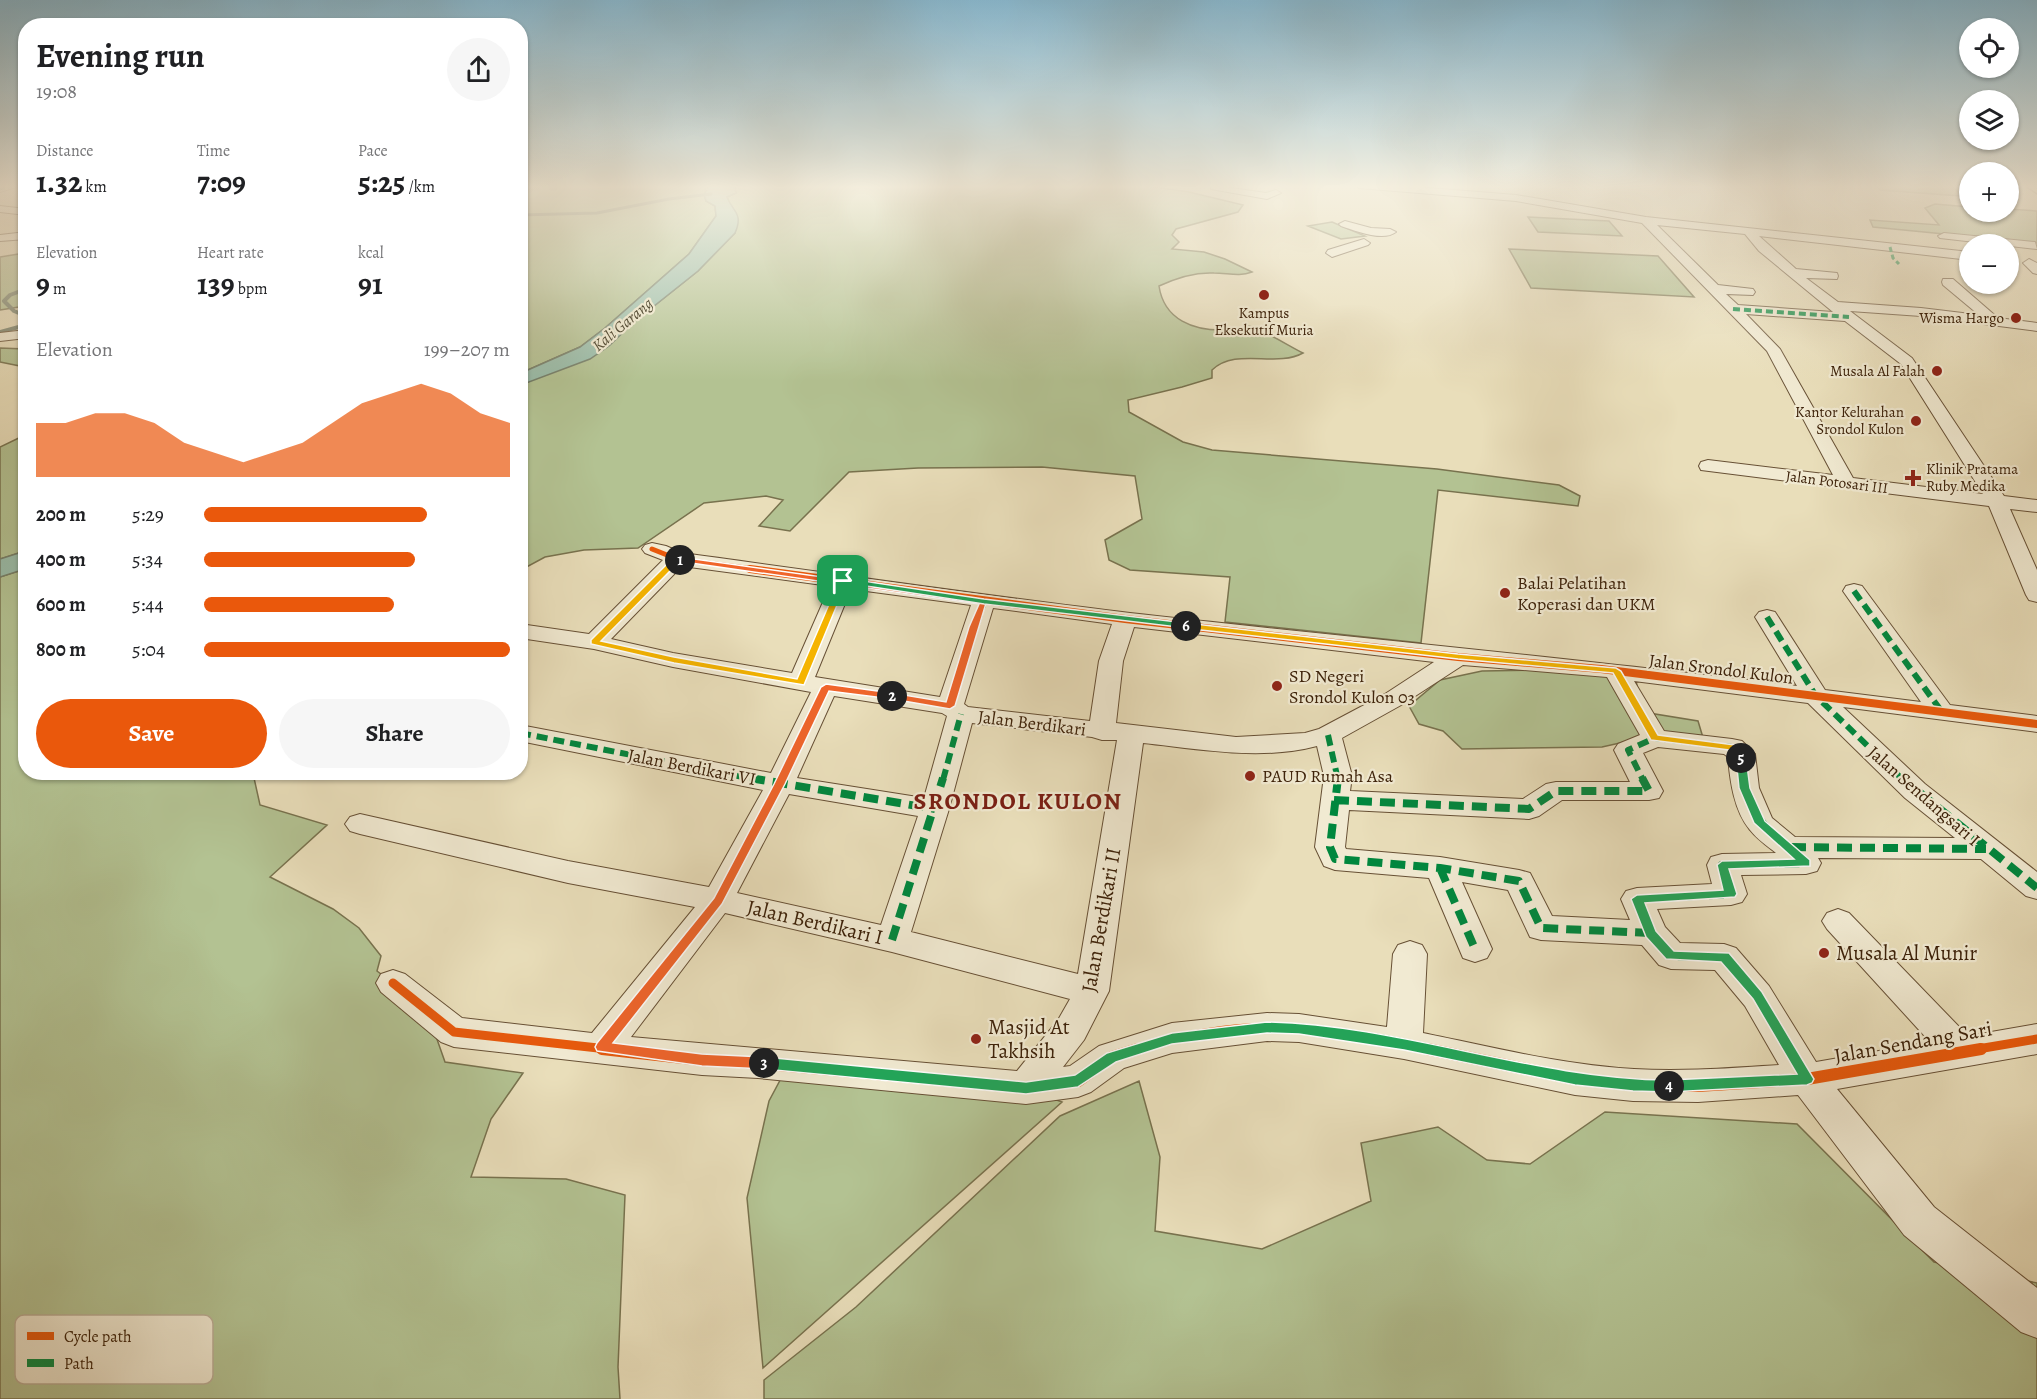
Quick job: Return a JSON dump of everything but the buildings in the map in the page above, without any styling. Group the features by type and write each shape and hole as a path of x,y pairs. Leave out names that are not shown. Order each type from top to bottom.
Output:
{"street":[{"path":"1332,253 1341,250"},
{"path":"1676,250 1773,350 1846,483"},
{"path":"1766,250 1833,306 1907,361 1997,501 2037,595"},
{"path":"1889,250 1899,264"},
{"path":"1918,250 1959,255"},
{"path":"1794,273 1832,276"},
{"path":"1948,282 1996,323"},
{"path":"1714,289 1748,292"},
{"path":"1833,306 1921,312 2037,327"},
{"path":"1733,309 1849,316"},
{"path":"0,337 18,335"},
{"name":"Jalan Potosari III","path":"1708,466 2037,506"},
{"name":"Jalan Srondol Kulon","path":"652,549 677,559 984,602 1458,657 1616,671 2037,724"},
{"path":"594,642 677,559"},
{"path":"602,1047 718,900 780,784 813,685 843,581"},
{"path":"1854,591 1878,628 1942,712"},
{"path":"892,940 935,809 974,627 984,602"},
{"name":"Jalan Sendangsari I","path":"1767,617 1816,696 1915,791 2037,888"},
{"path":"1117,733 1111,661 1125,619"},
{"name":"Jalan Berdikari","path":"528,632 594,642 674,660 955,710 1117,733 1236,745 1306,741 1328,735 1394,699 1458,657"},
{"path":"1616,671 1655,738"},
{"name":"Jalan Berdikari II","path":"1026,1088 1071,1030 1092,991 1117,733"},
{"name":"Jalan Berdikari VI","path":"528,735 780,784 935,809"},
{"path":"1328,735 1338,776 1330,847 1335,859 1440,868 1519,881 1540,928 1651,933"},
{"path":"1334,800 1529,809 1556,791 1649,791 1628,750 1655,738 1732,747 1740,754 1745,788 1760,823 1791,847 1806,863 1722,865 1731,894 1637,899 1651,933 1671,956 1724,957 1757,996 1807,1079 1919,1221 2037,1316"},
{"name":"Jalan Berdikari I","path":"360,824 568,872 718,900 892,940 1092,991"},
{"path":"1791,847 1986,849"},
{"path":"1440,868 1475,949"},
{"path":"1838,921 1960,1052"},
{"path":"1404,1044 1410,954"},
{"name":"Jalan Sendang Sari","path":"393,983 454,1032 702,1060 758,1063 1026,1088 1078,1081 1112,1057 1172,1038 1267,1027 1299,1028 1404,1044 1575,1079 1633,1085 1698,1086 1807,1079 2037,1039"}],"shaded area":[{"path":"528,250 692,250 605,328 580,347 528,370"},
{"path":"718,250 1204,252 1252,272 1238,275 1200,273 1159,286 1162,298 1174,315 1192,325 1213,330 1253,327 1303,353 1281,359 1244,358 1222,363 1212,370 1212,378 1128,400 1129,412 1183,442 1212,450 1437,469 1559,485 1580,496 1578,506 1438,490 1421,643 1225,622 1230,577 1130,570 1109,560 1105,540 1142,519 1135,476 1042,467 918,468 849,472 790,531 759,526 783,500 766,496 704,503 638,548 584,550 545,557 528,566 528,382 609,345 698,271"},
{"path":"1510,250 1658,256 1694,297 1531,288"},
{"path":"18,254 18,307 0,310 0,257"},
{"path":"0,348 18,349 18,366 0,362"},
{"path":"18,438 18,553 0,559 0,447"},
{"path":"18,571 18,780 254,780 260,805 327,825 270,877 333,909 359,928 381,956 377,971 426,1008 445,1062 523,1073 491,1119 471,1177 566,1179 625,1195 618,1367 620,1399 0,1399 0,577"},
{"path":"1533,670 1601,674 1636,681 1643,712 1698,721 1704,741 1651,736 1602,747 1462,749 1443,731 1419,724 1409,706 1440,680 1482,671"},
{"path":"785,1071 1054,1099 1062,1102 763,1368 747,1198 769,1101"},
{"path":"1139,1081 1160,1157 1155,1231 1262,1249 1371,1201 1361,1143 1438,1127 1487,1160 1530,1164 1605,1112 1797,1124 1934,1262 2037,1283 2037,1399 764,1399 764,1380 856,1307 1060,1116"}],"water":[{"name":"Kali Garang","path":"692,250 718,250 698,271 634,322 609,346 590,359 528,382 528,370 580,347"},
{"path":"18,553 18,571 0,577 0,559"}],"waterway":[{"path":"18,292 10,295 4,301 18,313"},
{"path":"0,332 18,327"}],"marked path":[{"path":"1891,250 1893,258 1899,264"},
{"path":"1733,309 1849,317"},
{"path":"594,642 677,559"},
{"path":"1854,591 1942,712"},
{"path":"950,706 984,602"},
{"path":"1767,617 1816,696 1915,791 2037,888"},
{"path":"1334,800 1529,809 1556,791 1649,791 1628,750 1655,738 1616,671"},
{"path":"602,1047 718,900 780,784 826,687"},
{"path":"892,940 935,809 961,714"},
{"path":"528,735 780,784 935,809"},
{"path":"1328,735 1338,776 1330,847 1335,859 1440,868 1519,881 1541,928 1651,933"},
{"path":"1655,738 1732,747 1741,754 1745,788 1760,823 1806,863 1722,865 1731,894 1637,899 1651,933 1671,956 1724,957 1757,996 1807,1079"},
{"path":"1791,847 1986,849"},
{"path":"1440,868 1475,949"}],"cycle path":[{"path":"652,549 677,559 1125,619 1458,657 1601,669 2037,724"},
{"path":"393,983 454,1032 702,1060 758,1063 1026,1088 1078,1081 1112,1057 1172,1038 1267,1027 1299,1028 1404,1044 1575,1079 1633,1085 1698,1086 1807,1079 2037,1039"}],"place":[{"name":"Kampus Eksekutif Muria","path":"1264,295"},
{"name":"Wisma Hargo","path":"2016,318"},
{"name":"Musala Al Falah","path":"1937,371"},
{"name":"Kantor Kelurahan Srondol Kulon","path":"1916,421"},
{"name":"Klinik Pratama Ruby Medika","path":"1913,478"},
{"name":"Balai Pelatihan Koperasi dan UKM","path":"1505,593"},
{"name":"SD Negeri Srondol Kulon 03","path":"1277,686"},
{"name":"PAUD Rumah Asa","path":"1250,776"},
{"name":"Musala Al Munir","path":"1824,953"},
{"name":"Masjid At Takhsih","path":"976,1039"}],"district":[{"name":"SRONDOL KULON","path":"1018,801"}],"route":[{"path":"843,581 800,683 674,660 594,642 677,559 843,581 984,602 950,706 826,687 780,784 718,900 602,1047 702,1060 758,1063 1026,1088 1078,1081 1112,1057 1172,1038 1267,1027 1299,1028 1404,1044 1575,1079 1633,1085 1698,1086 1807,1079 1757,996 1724,957 1671,956 1651,933 1637,899 1731,894 1722,865 1806,863 1791,847 1760,823 1745,788 1740,754 1732,747 1655,738 1616,671 1458,657 1125,619 984,602 914,591 843,581"}]}
